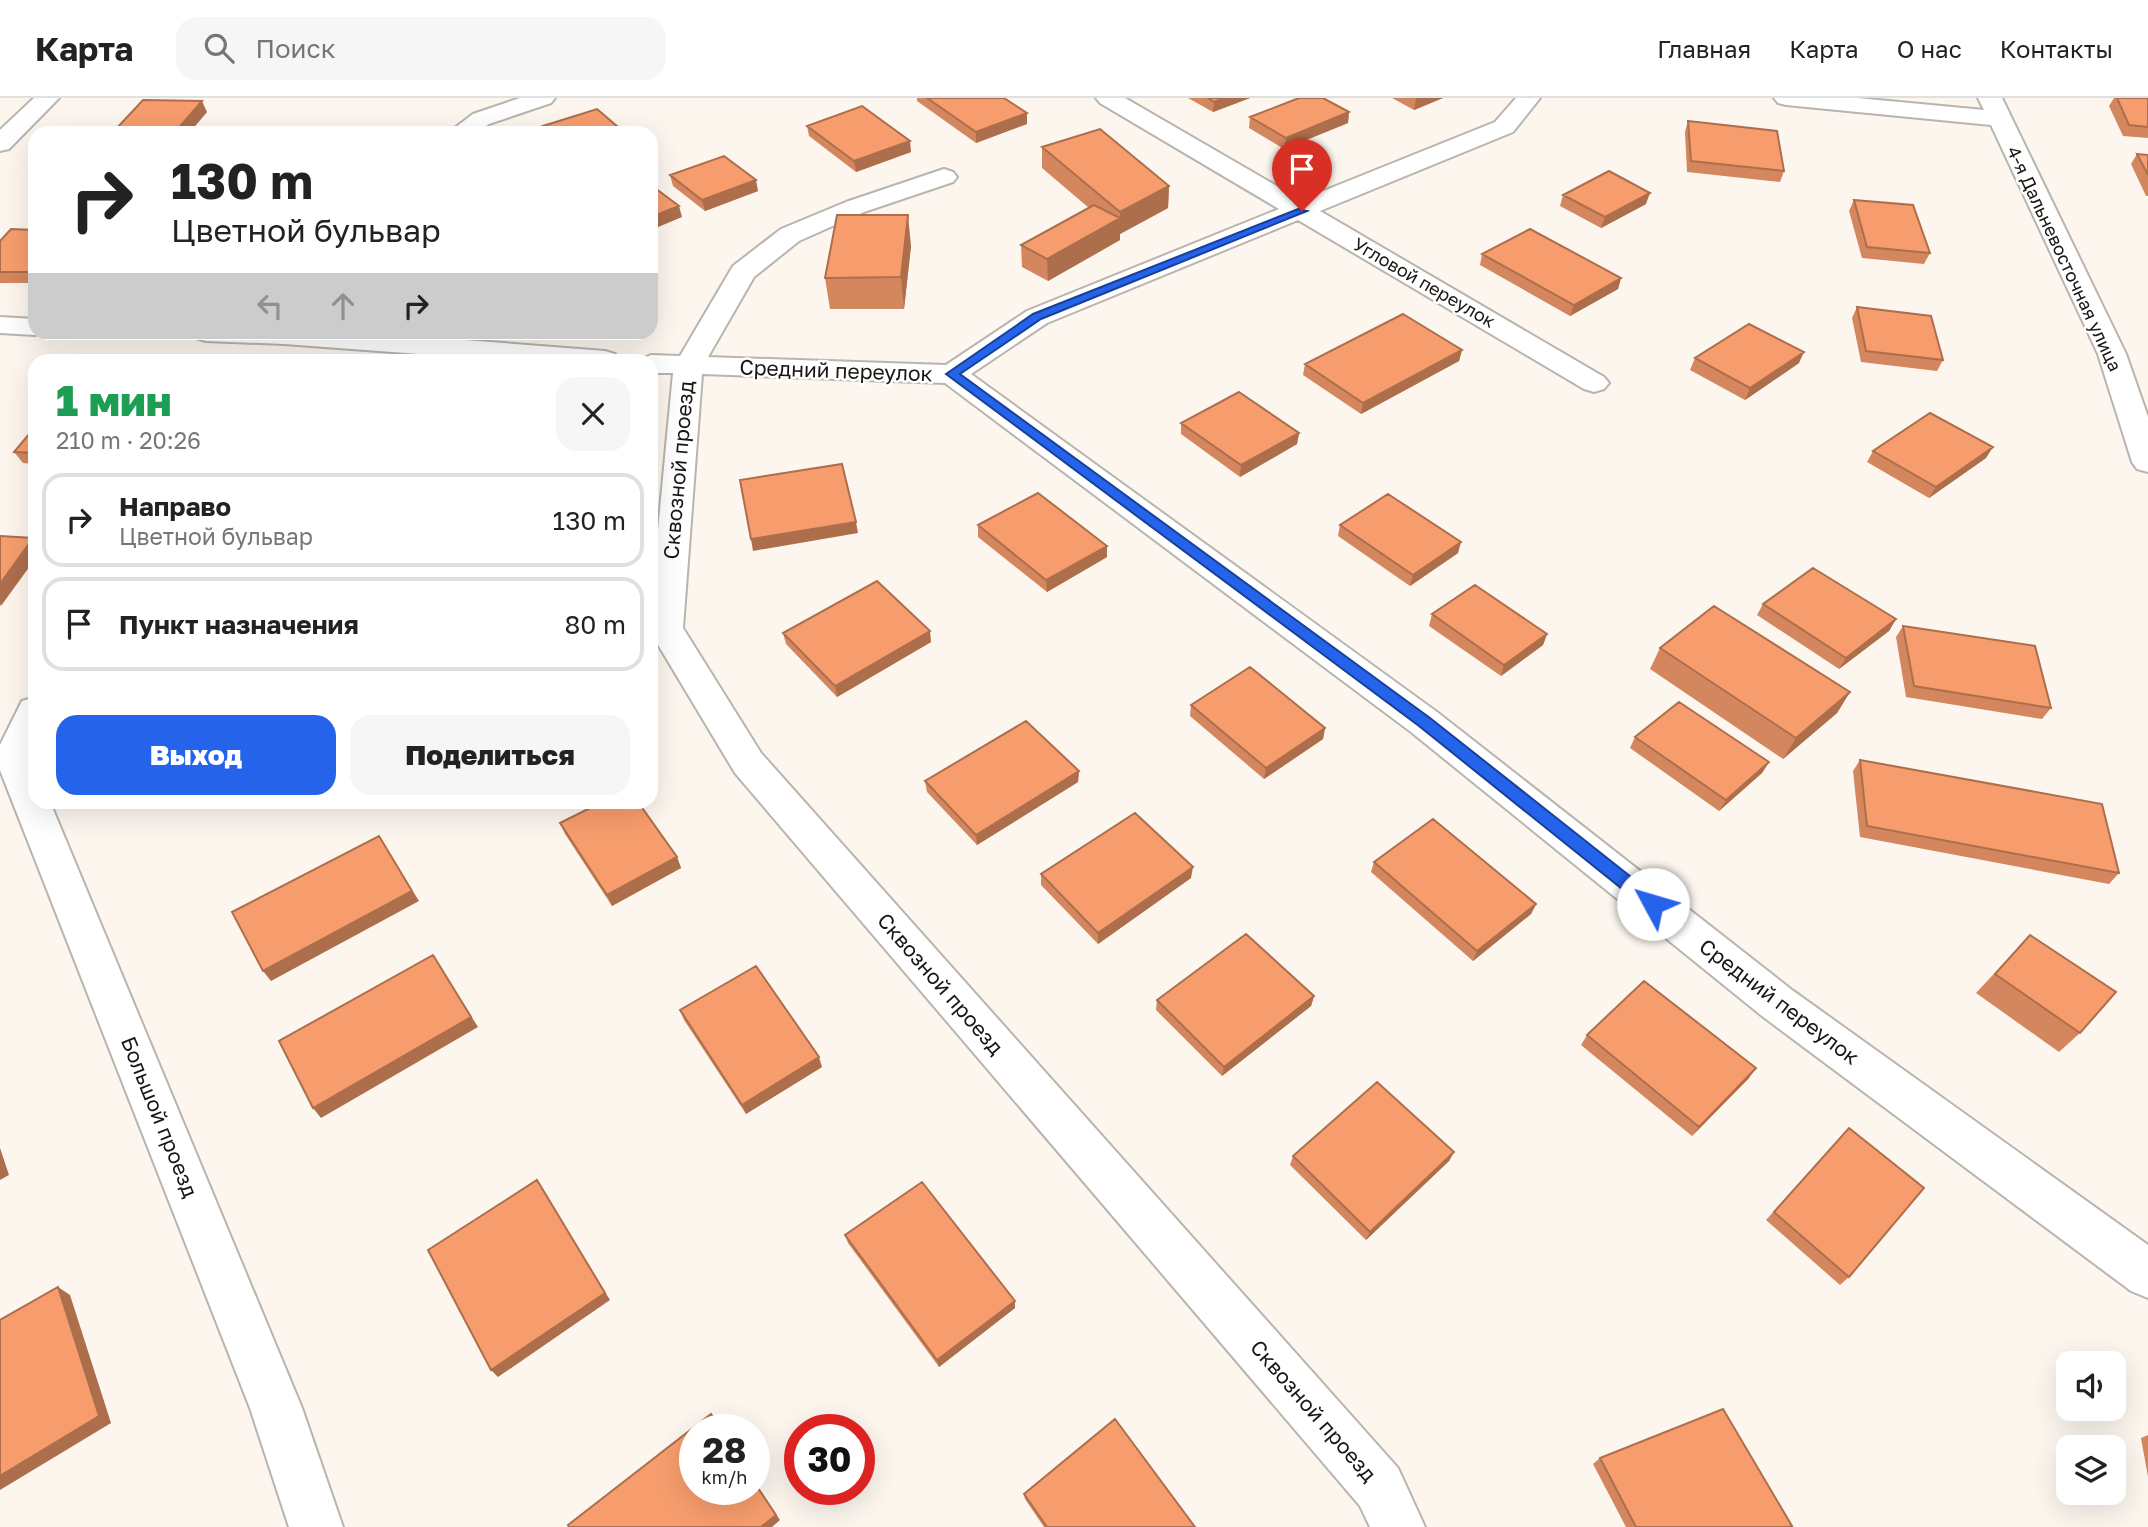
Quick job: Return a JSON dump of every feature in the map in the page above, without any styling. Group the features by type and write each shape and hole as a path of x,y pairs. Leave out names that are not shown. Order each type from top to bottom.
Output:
{"street":[{"path":"0,144 47,98"},
{"path":"471,126 543,98"},
{"name":"Угловой переулок","path":"1108,98 1594,383"},
{"path":"952,374 1037,317 1504,127 1528,98"},
{"path":"1786,98 1994,109"},
{"name":"4-я Дальневосточная улица","path":"1994,109 2112,354 2148,462"},
{"path":"669,366 743,272 790,235 856,206 943,177"},
{"path":"0,326 28,327"},
{"path":"359,340 532,354"},
{"name":"Средний переулок","path":"669,366 952,374 1424,722 1777,1003 2148,1274"},
{"name":"Сквозной проезд","path":"669,366 666,629 748,763 1379,1487 1398,1527"},
{"name":"Большой проезд","path":"28,725 13,756 28,793"},
{"name":"Большой проезд","path":"34,809 276,1408 316,1527"}],"building":[{"path":"927,98 1004,98 1027,113 976,132"},
{"path":"1208,98 1224,98 1214,102"},
{"path":"1299,98 1323,98 1349,112 1286,138 1250,117"},
{"path":"2117,98 2148,98 2148,127 2129,125"},
{"path":"143,100 202,101 180,126 119,126"},
{"path":"862,106 910,141 854,161 807,126"},
{"path":"597,109 617,126 543,126"},
{"path":"1688,121 1777,131 1784,171 1691,161"},
{"path":"1100,129 1169,186 1120,212 1042,147"},
{"path":"2137,154 2148,155 2148,175"},
{"path":"724,156 756,180 702,200 670,175"},
{"path":"1609,171 1650,193 1605,217 1563,195"},
{"path":"658,190 679,206 658,214"},
{"path":"1854,200 1913,205 1930,253 1867,247"},
{"path":"1094,205 1120,218 1047,259 1021,245"},
{"path":"837,215 908,215 901,277 825,278"},
{"path":"11,229 28,230 28,272 0,272 0,241"},
{"path":"1530,229 1621,278 1574,305 1482,254"},
{"path":"1857,307 1931,316 1943,360 1866,351"},
{"path":"1403,314 1462,350 1363,403 1305,364"},
{"path":"1749,324 1804,352 1750,388 1695,358"},
{"path":"1239,392 1299,433 1241,465 1181,423"},
{"path":"1930,413 1993,447 1936,487 1873,451"},
{"path":"28,435 28,453 14,452"},
{"path":"842,464 856,522 751,539 740,480"},
{"path":"1038,493 1107,546 1046,580 978,525"},
{"path":"1388,494 1461,542 1413,575 1340,525"},
{"path":"0,536 28,538 28,545 0,584"},
{"path":"1813,568 1896,619 1846,658 1763,604"},
{"path":"877,581 930,631 835,686 783,633"},
{"path":"1475,585 1547,634 1504,665 1432,614"},
{"path":"1714,606 1850,692 1796,738 1660,648"},
{"path":"1903,626 2035,646 2051,708 1914,686"},
{"path":"1250,667 1325,728 1266,768 1191,705"},
{"path":"1679,702 1769,762 1726,800 1635,737"},
{"path":"1026,721 1079,771 976,835 925,781"},
{"path":"1860,760 2102,804 2119,873 1867,826"},
{"path":"588,809 643,809 677,857 607,895 560,823"},
{"path":"1135,813 1193,867 1098,933 1041,874"},
{"path":"1433,819 1536,904 1477,951 1374,862"},
{"path":"379,836 412,891 263,971 232,912"},
{"path":"1246,934 1314,996 1224,1067 1157,1000"},
{"path":"2030,935 2116,992 2080,1033 1995,974"},
{"path":"433,955 471,1017 313,1108 279,1041"},
{"path":"756,966 819,1057 742,1105 680,1010"},
{"path":"1644,981 1756,1068 1699,1127 1587,1035"},
{"path":"1377,1082 1454,1152 1370,1232 1293,1156"},
{"path":"1849,1128 1924,1188 1849,1277 1774,1212"},
{"path":"537,1180 605,1293 491,1370 428,1250"},
{"path":"922,1182 1015,1301 937,1360 845,1235"},
{"path":"58,1287 99,1416 0,1476 0,1320"},
{"path":"1723,1409 1792,1526 1636,1527 1600,1458"},
{"path":"1115,1419 1195,1527 1047,1527 1024,1494"},
{"path":"679,1439 679,1505 769,1505 776,1515 761,1527 568,1525"}],"route":[{"path":"1302,211 1037,317 952,374 1424,722 1653,904"}]}
